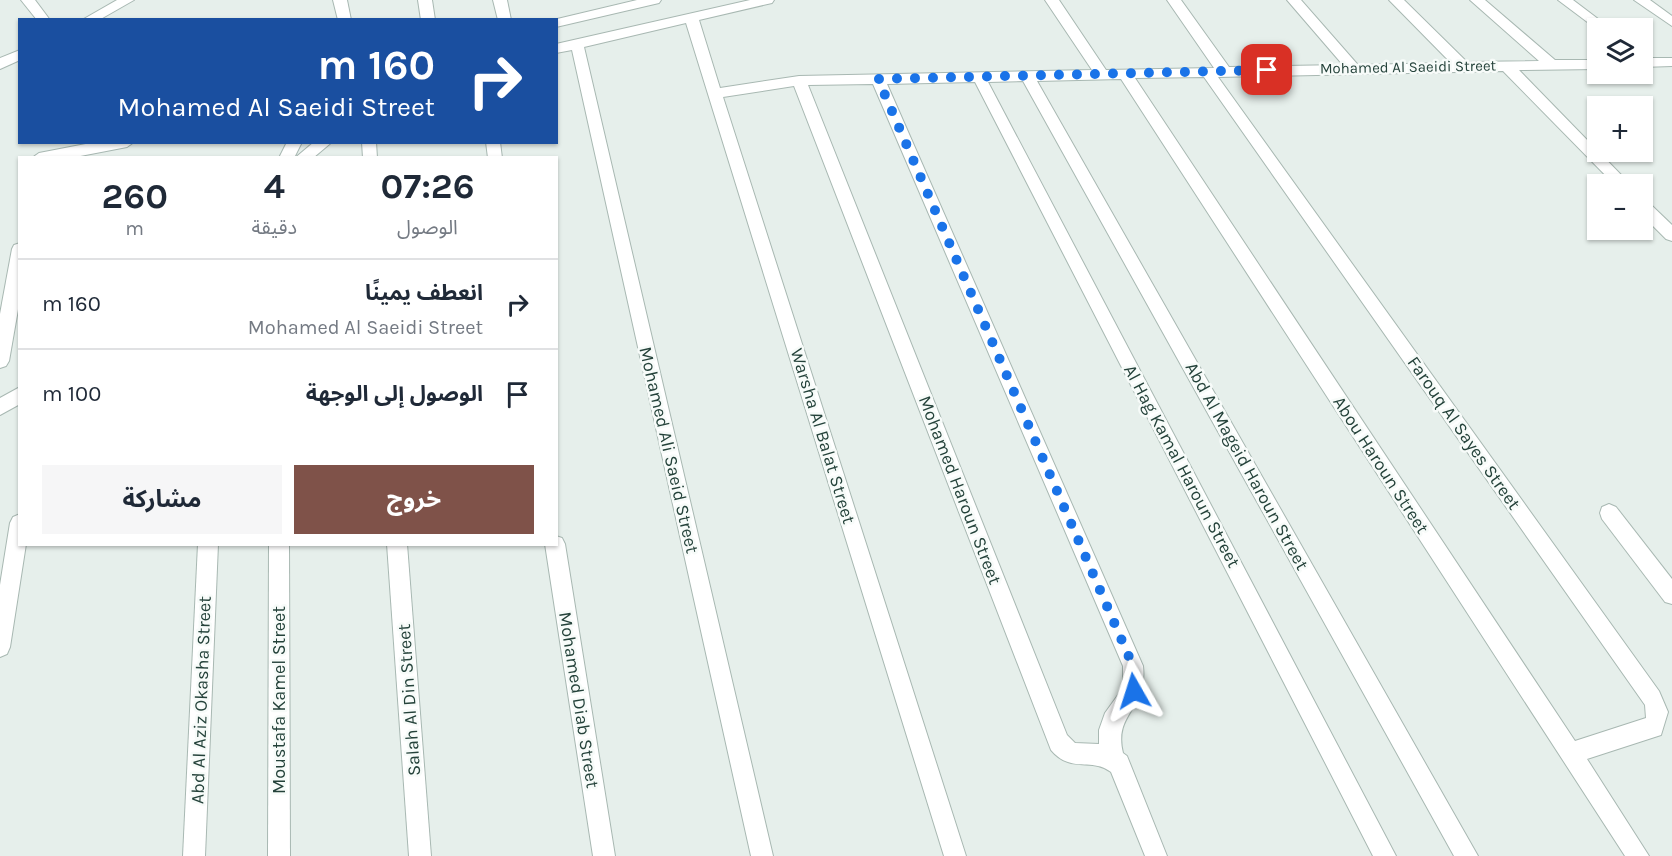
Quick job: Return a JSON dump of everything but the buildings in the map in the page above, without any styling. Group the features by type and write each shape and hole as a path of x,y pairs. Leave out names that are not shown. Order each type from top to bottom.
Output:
{"street":[{"path":"28,0 42,18"},
{"path":"92,18 127,0"},
{"path":"340,0 344,18"},
{"path":"425,0 429,18"},
{"path":"501,0 505,18"},
{"path":"558,22 578,12 654,0"},
{"path":"558,49 767,0"},
{"path":"1052,0 1102,74"},
{"path":"1174,0 1216,71"},
{"path":"1294,0 1353,68"},
{"path":"1396,0 1464,67"},
{"path":"1477,0 1552,65"},
{"path":"1565,0 1589,18"},
{"path":"1641,0 1672,22"},
{"name":"Warsha Al Balat Street","path":"691,17 955,856"},
{"name":"Mohamed Ali Saeid Street","path":"578,44 762,856"},
{"path":"0,64 18,55"},
{"path":"1653,61 1672,62"},
{"name":"Mohamed Al Saeidi Street","path":"715,94 800,81 1587,64"},
{"path":"1507,66 1613,174"},
{"name":"Farouq Al Sayes Street","path":"1216,71 1659,711 1658,720 1653,727 1570,753"},
{"name":"Abou Haroun Street","path":"1124,73 1638,856"},
{"name":"Abd Al Mageid Haroun Street","path":"1027,76 1467,856"},
{"name":"Al Hag Kamal Haroun Street","path":"979,77 1384,856"},
{"path":"878,79 1133,666 1134,691 1114,720 1110,732 1113,758 1122,771 1156,856"},
{"name":"Mohamed Haroun Street","path":"800,81 1059,742 1062,748 1075,756 1099,753 1113,758"},
{"path":"48,156 116,144"},
{"path":"305,156 322,144"},
{"path":"1653,216 1672,235"},
{"path":"0,361 18,260"},
{"path":"0,407 18,395"},
{"path":"1609,513 1672,595"},
{"path":"0,647 18,536"},
{"name":"Abd Al Aziz Okasha Street","path":"194,856 208,546"},
{"name":"Moustafa Kamel Street","path":"279,546 279,856"},
{"name":"Salah Al Din Street","path":"398,546 420,856"},
{"name":"Mohamed Diab Street","path":"555,546 604,856"}],"route":[{"path":"1134,691 1136,679 1133,666 878,79 1267,70"}]}
